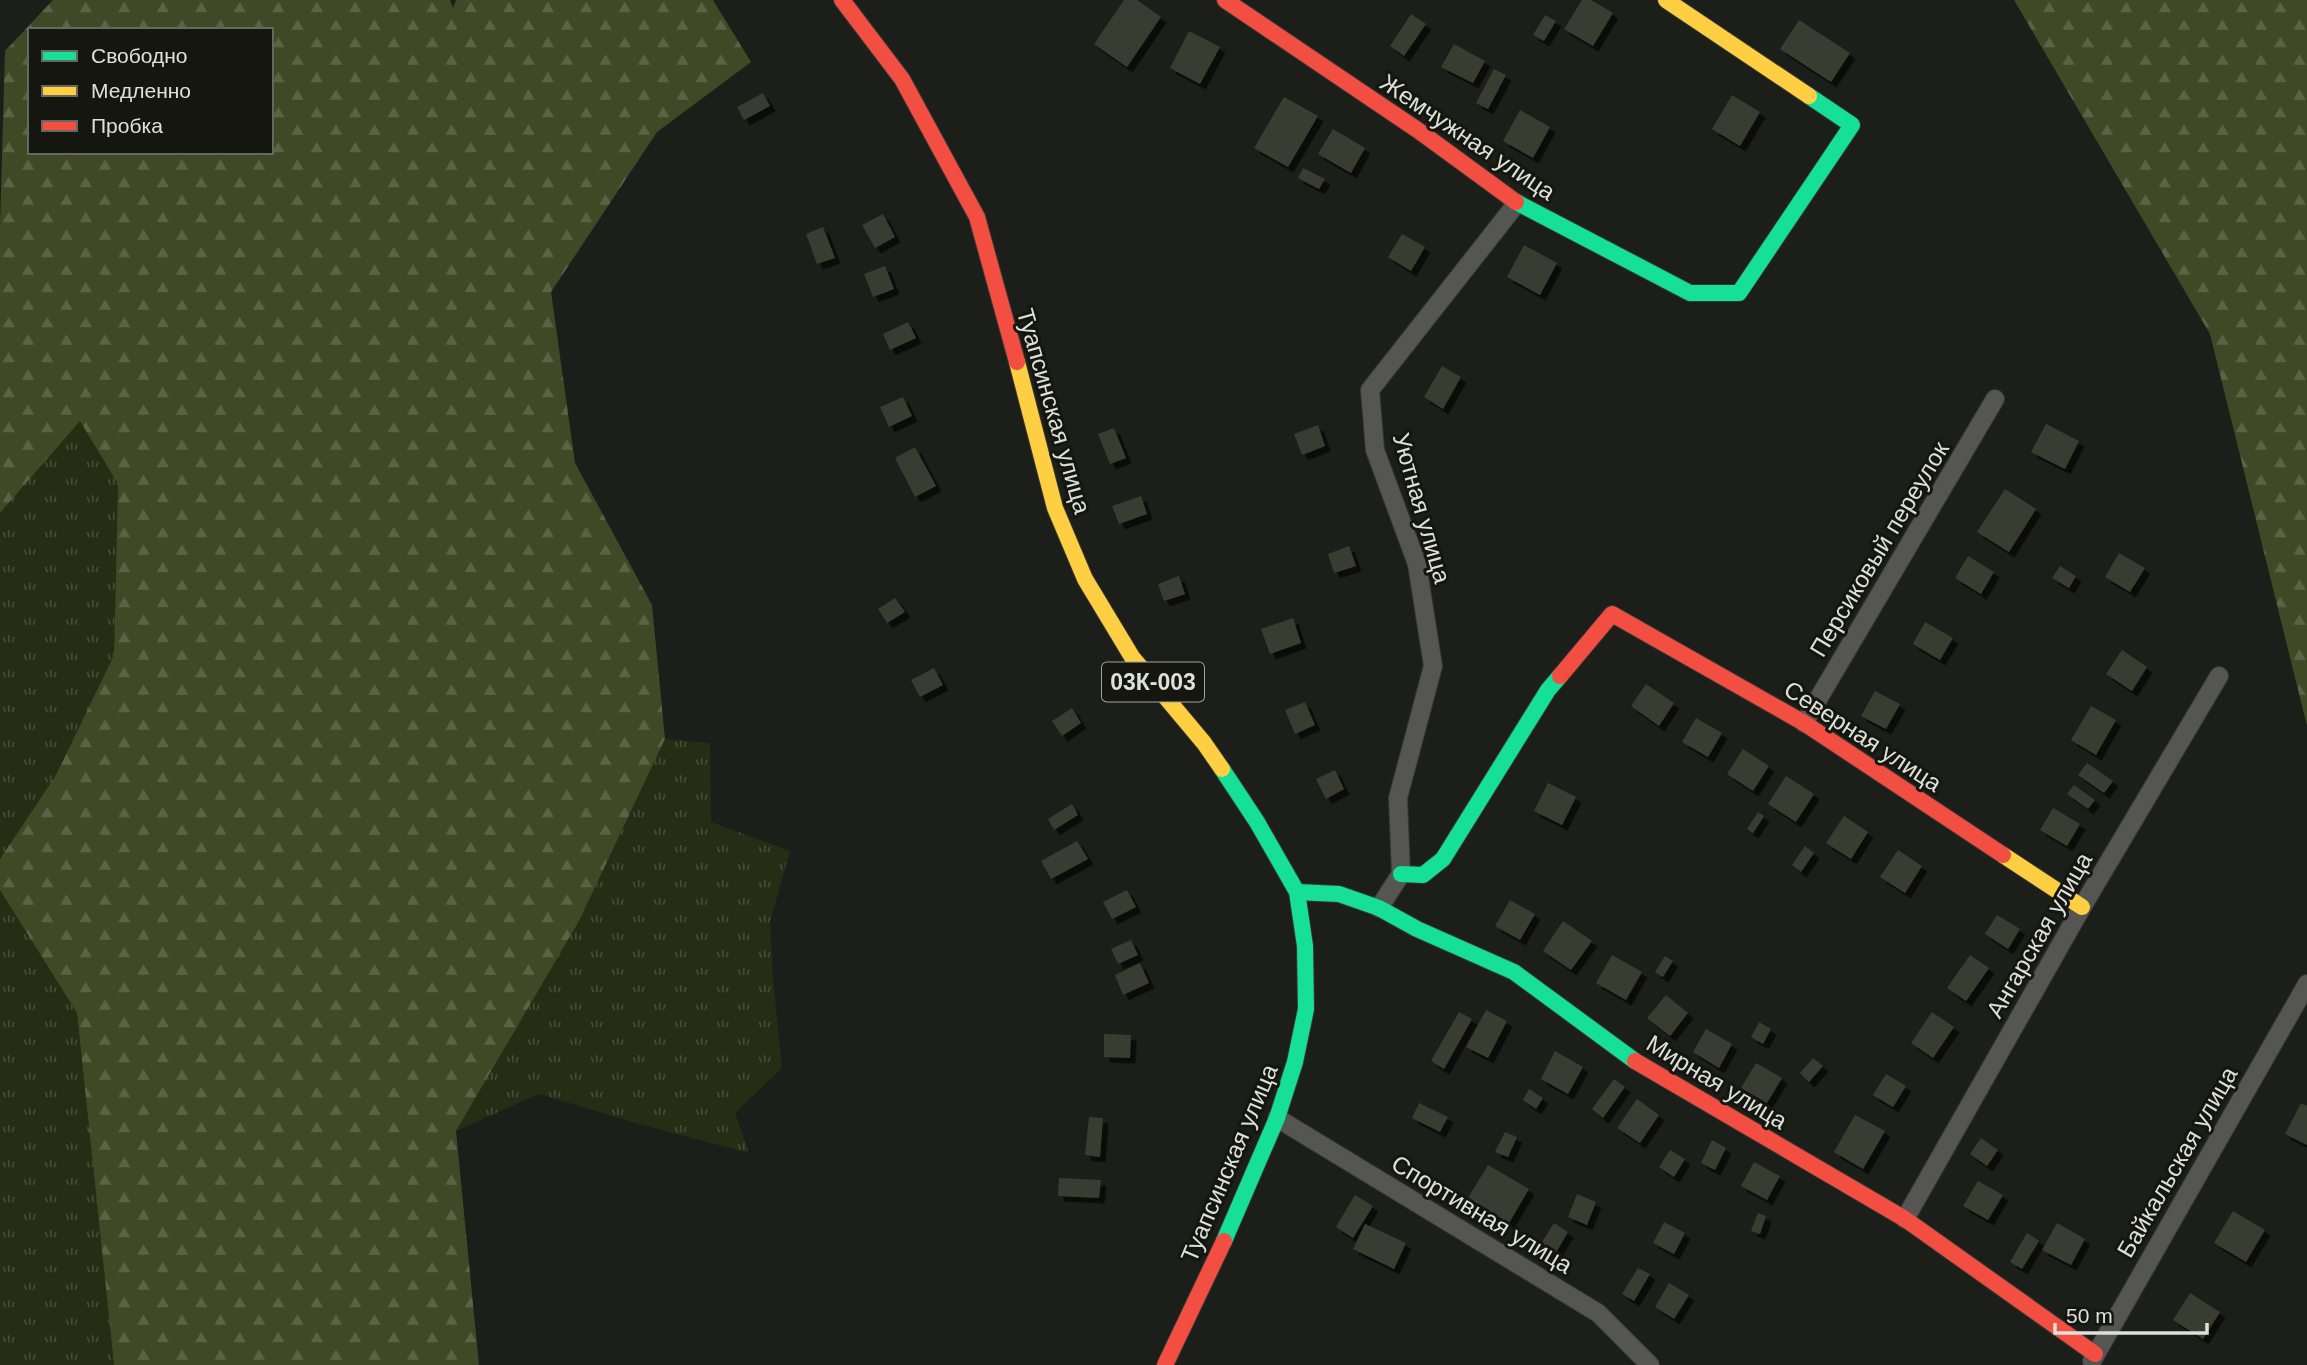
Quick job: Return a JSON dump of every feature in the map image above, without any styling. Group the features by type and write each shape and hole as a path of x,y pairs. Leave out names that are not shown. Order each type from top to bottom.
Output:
{"street":[{"name":"Туапсинская улица","path":"842,0 902,79 977,218 1055,508 1085,579 1132,657 1204,743 1257,821 1297,892 1305,946 1306,1009 1296,1062 1277,1118 1236,1216 1165,1365"},
{"name":"Жемчужная улица","path":"1225,0 1419,131 1517,203 1690,293 1739,293 1852,125 1666,0"},
{"name":"Уютная улица","path":"1401,874 1398,798 1433,666 1417,564 1375,450 1370,390 1517,203"},
{"name":"Персиковый переулок","path":"1804,723 1995,400"},
{"name":"Северная улица","path":"1401,874 1423,876 1443,859 1548,690 1612,614 1804,723 2082,907"},
{"name":"Ангарская улица","path":"1905,1219 2082,907 2219,676"},
{"path":"1379,908 1401,874"},
{"name":"Мирная улица","path":"1297,892 1339,894 1379,908 1417,929 1514,972 1640,1065 1905,1219 2092,1360"},
{"name":"Байкальская улица","path":"2092,1360 2307,984"},
{"name":"Спортивная улица","path":"1277,1118 1598,1313 1650,1365"}],"green space":[{"path":"53,0 450,0 453,8 456,0 713,0 751,62 657,132 551,292 575,463 652,605 665,739 579,921 456,1131 479,1365 114,1365 77,1013 0,890 0,859 56,775 114,655 118,484 80,421 0,513 0,227 5,51"},
{"path":"2014,0 2307,0 2307,726 2210,334"},
{"path":"80,420 118,484 114,655 56,775 0,859 0,513"},
{"path":"665,739 710,743 711,822 790,851 770,922 782,1068 735,1113 749,1153 539,1094 456,1131 579,921"},
{"path":"0,890 77,1013 114,1365 0,1365"}],"building":[{"path":"1124,0 1137,0 1161,17 1127,67 1094,44"},
{"path":"1582,0 1591,0 1613,13 1593,46 1564,29"},
{"path":"1411,14 1426,24 1404,56 1390,46"},
{"path":"1545,15 1556,21 1544,41 1533,35"},
{"path":"1799,20 1850,53 1831,82 1780,49"},
{"path":"1189,31 1220,47 1200,84 1170,68"},
{"path":"1454,44 1485,61 1473,83 1441,67"},
{"path":"1494,69 1506,75 1488,109 1476,103"},
{"path":"763,93 770,106 744,120 737,107"},
{"path":"1732,95 1760,112 1740,146 1712,129"},
{"path":"1284,97 1318,116 1288,167 1254,148"},
{"path":"1520,110 1550,127 1533,158 1503,141"},
{"path":"1333,129 1365,148 1351,173 1318,154"},
{"path":"1303,168 1325,179 1319,189 1298,178"},
{"path":"883,214 895,237 875,248 862,225"},
{"path":"823,227 835,258 817,264 806,234"},
{"path":"1402,234 1425,247 1411,271 1388,257"},
{"path":"1524,245 1557,263 1540,295 1507,277"},
{"path":"885,266 894,289 873,297 864,274"},
{"path":"908,322 916,338 890,350 883,334"},
{"path":"1442,366 1461,377 1443,409 1424,397"},
{"path":"903,397 912,416 889,427 880,407"},
{"path":"2046,424 2079,441 2065,469 2031,452"},
{"path":"1318,425 1325,446 1302,455 1294,434"},
{"path":"1114,428 1126,458 1110,464 1098,434"},
{"path":"915,447 936,486 915,497 895,458"},
{"path":"2005,489 2036,509 2009,552 1977,532"},
{"path":"1141,496 1147,514 1119,524 1112,506"},
{"path":"1349,546 1356,566 1334,573 1328,554"},
{"path":"2119,553 2145,568 2130,592 2105,577"},
{"path":"1968,556 1994,572 1981,594 1955,578"},
{"path":"2060,566 2076,576 2069,588 2052,578"},
{"path":"1179,576 1185,594 1164,601 1158,584"},
{"path":"895,598 905,612 887,623 878,609"},
{"path":"1293,618 1301,643 1270,654 1261,629"},
{"path":"1925,622 1953,638 1940,660 1913,644"},
{"path":"2122,650 2147,667 2132,691 2106,674"},
{"path":"934,668 943,685 920,697 911,680"},
{"path":"1646,684 1674,703 1659,726 1631,706"},
{"path":"1875,691 1900,704 1886,729 1861,716"},
{"path":"1305,702 1315,725 1295,734 1285,710"},
{"path":"2091,706 2116,720 2096,755 2071,740"},
{"path":"1072,708 1081,723 1062,736 1052,721"},
{"path":"1696,718 1722,733 1708,757 1682,742"},
{"path":"1743,749 1769,766 1753,791 1727,774"},
{"path":"2087,763 2113,781 2104,793 2078,775"},
{"path":"1335,770 1344,789 1326,799 1316,779"},
{"path":"1786,776 1814,794 1796,822 1768,804"},
{"path":"1548,783 1576,797 1562,825 1534,811"},
{"path":"2074,785 2095,800 2088,809 2067,794"},
{"path":"1072,804 1078,815 1054,830 1048,819"},
{"path":"2053,808 2080,824 2067,846 2040,830"},
{"path":"1758,812 1764,816 1753,833 1747,829"},
{"path":"1844,816 1868,832 1851,859 1826,843"},
{"path":"1077,841 1088,859 1051,879 1041,861"},
{"path":"1805,846 1814,853 1801,872 1792,865"},
{"path":"1898,850 1922,866 1905,893 1880,877"},
{"path":"1127,890 1136,907 1112,919 1103,902"},
{"path":"1510,900 1535,914 1520,940 1495,926"},
{"path":"1997,915 2020,929 2008,949 1985,934"},
{"path":"1563,921 1592,941 1571,970 1543,951"},
{"path":"1131,940 1138,955 1118,964 1111,949"},
{"path":"1612,955 1642,972 1626,1000 1596,983"},
{"path":"1970,955 1989,968 1966,1001 1947,988"},
{"path":"1665,956 1673,961 1663,977 1655,972"},
{"path":"1140,963 1149,983 1123,995 1115,975"},
{"path":"1666,995 1688,1013 1670,1036 1647,1018"},
{"path":"1486,1010 1507,1021 1488,1058 1466,1047"},
{"path":"1459,1012 1472,1019 1444,1069 1431,1061"},
{"path":"1932,1012 1954,1027 1933,1058 1911,1043"},
{"path":"1759,1022 1771,1029 1763,1044 1751,1037"},
{"path":"1706,1029 1732,1044 1719,1068 1693,1052"},
{"path":"1104,1034 1131,1035 1130,1058 1104,1057"},
{"path":"1555,1051 1583,1067 1568,1094 1541,1079"},
{"path":"1813,1058 1823,1066 1809,1082 1800,1073"},
{"path":"1756,1063 1782,1078 1767,1103 1741,1088"},
{"path":"1886,1074 1906,1086 1893,1107 1873,1095"},
{"path":"1614,1079 1625,1087 1603,1118 1592,1109"},
{"path":"1529,1089 1543,1098 1536,1109 1523,1100"},
{"path":"1637,1099 1659,1115 1640,1143 1617,1128"},
{"path":"1419,1103 1448,1117 1440,1132 1412,1118"},
{"path":"2301,1103 2307,1106 2307,1145 2285,1134"},
{"path":"1855,1115 1885,1131 1863,1169 1834,1152"},
{"path":"1089,1117 1103,1118 1100,1157 1085,1155"},
{"path":"1505,1132 1517,1137 1508,1157 1495,1152"},
{"path":"1981,1138 1998,1150 1987,1166 1970,1154"},
{"path":"1712,1140 1726,1148 1715,1170 1701,1163"},
{"path":"1670,1150 1685,1159 1674,1177 1659,1167"},
{"path":"1754,1162 1780,1176 1767,1200 1741,1186"},
{"path":"1488,1165 1529,1189 1509,1223 1468,1198"},
{"path":"1059,1178 1101,1180 1099,1198 1058,1196"},
{"path":"1978,1181 2003,1195 1988,1220 1963,1206"},
{"path":"1577,1194 1596,1202 1587,1225 1568,1217"},
{"path":"1355,1195 1373,1206 1353,1238 1336,1227"},
{"path":"2233,1211 2265,1230 2246,1262 2214,1243"},
{"path":"1758,1213 1766,1216 1760,1234 1751,1231"},
{"path":"1664,1222 1685,1233 1674,1254 1653,1243"},
{"path":"1554,1223 1568,1232 1554,1256 1539,1247"},
{"path":"2057,1223 2085,1239 2071,1265 2042,1250"},
{"path":"1365,1224 1406,1243 1394,1269 1353,1249"},
{"path":"2027,1233 2039,1241 2022,1269 2010,1262"},
{"path":"1638,1268 1650,1274 1634,1301 1622,1294"},
{"path":"1669,1283 1689,1295 1674,1319 1655,1307"},
{"path":"2190,1293 2220,1312 2203,1339 2173,1320"}],"traffic: fast":[{"path":"1516,202 1690,293 1739,293 1852,125 1809,96"},
{"path":"1401,874 1423,875 1443,859 1548,690 1560,676"},
{"path":"1222,769 1257,822 1297,892 1305,946 1306,1009 1295,1062 1277,1118 1224,1241"},
{"path":"1297,892 1339,894 1379,908 1417,929 1514,972 1635,1061"}],"traffic: slow":[{"path":"1666,0 1809,96"},
{"path":"1017,362 1055,508 1085,579 1132,657 1204,743 1222,769"},
{"path":"2003,855 2082,907"}],"traffic: jam":[{"path":"842,0 902,79 977,217 1017,362"},
{"path":"1225,0 1419,131 1516,202"},
{"path":"1560,676 1612,614 1804,723 2003,855"},
{"path":"1635,1061 1905,1219 2095,1354"},
{"path":"1165,1365 1224,1241"}]}
